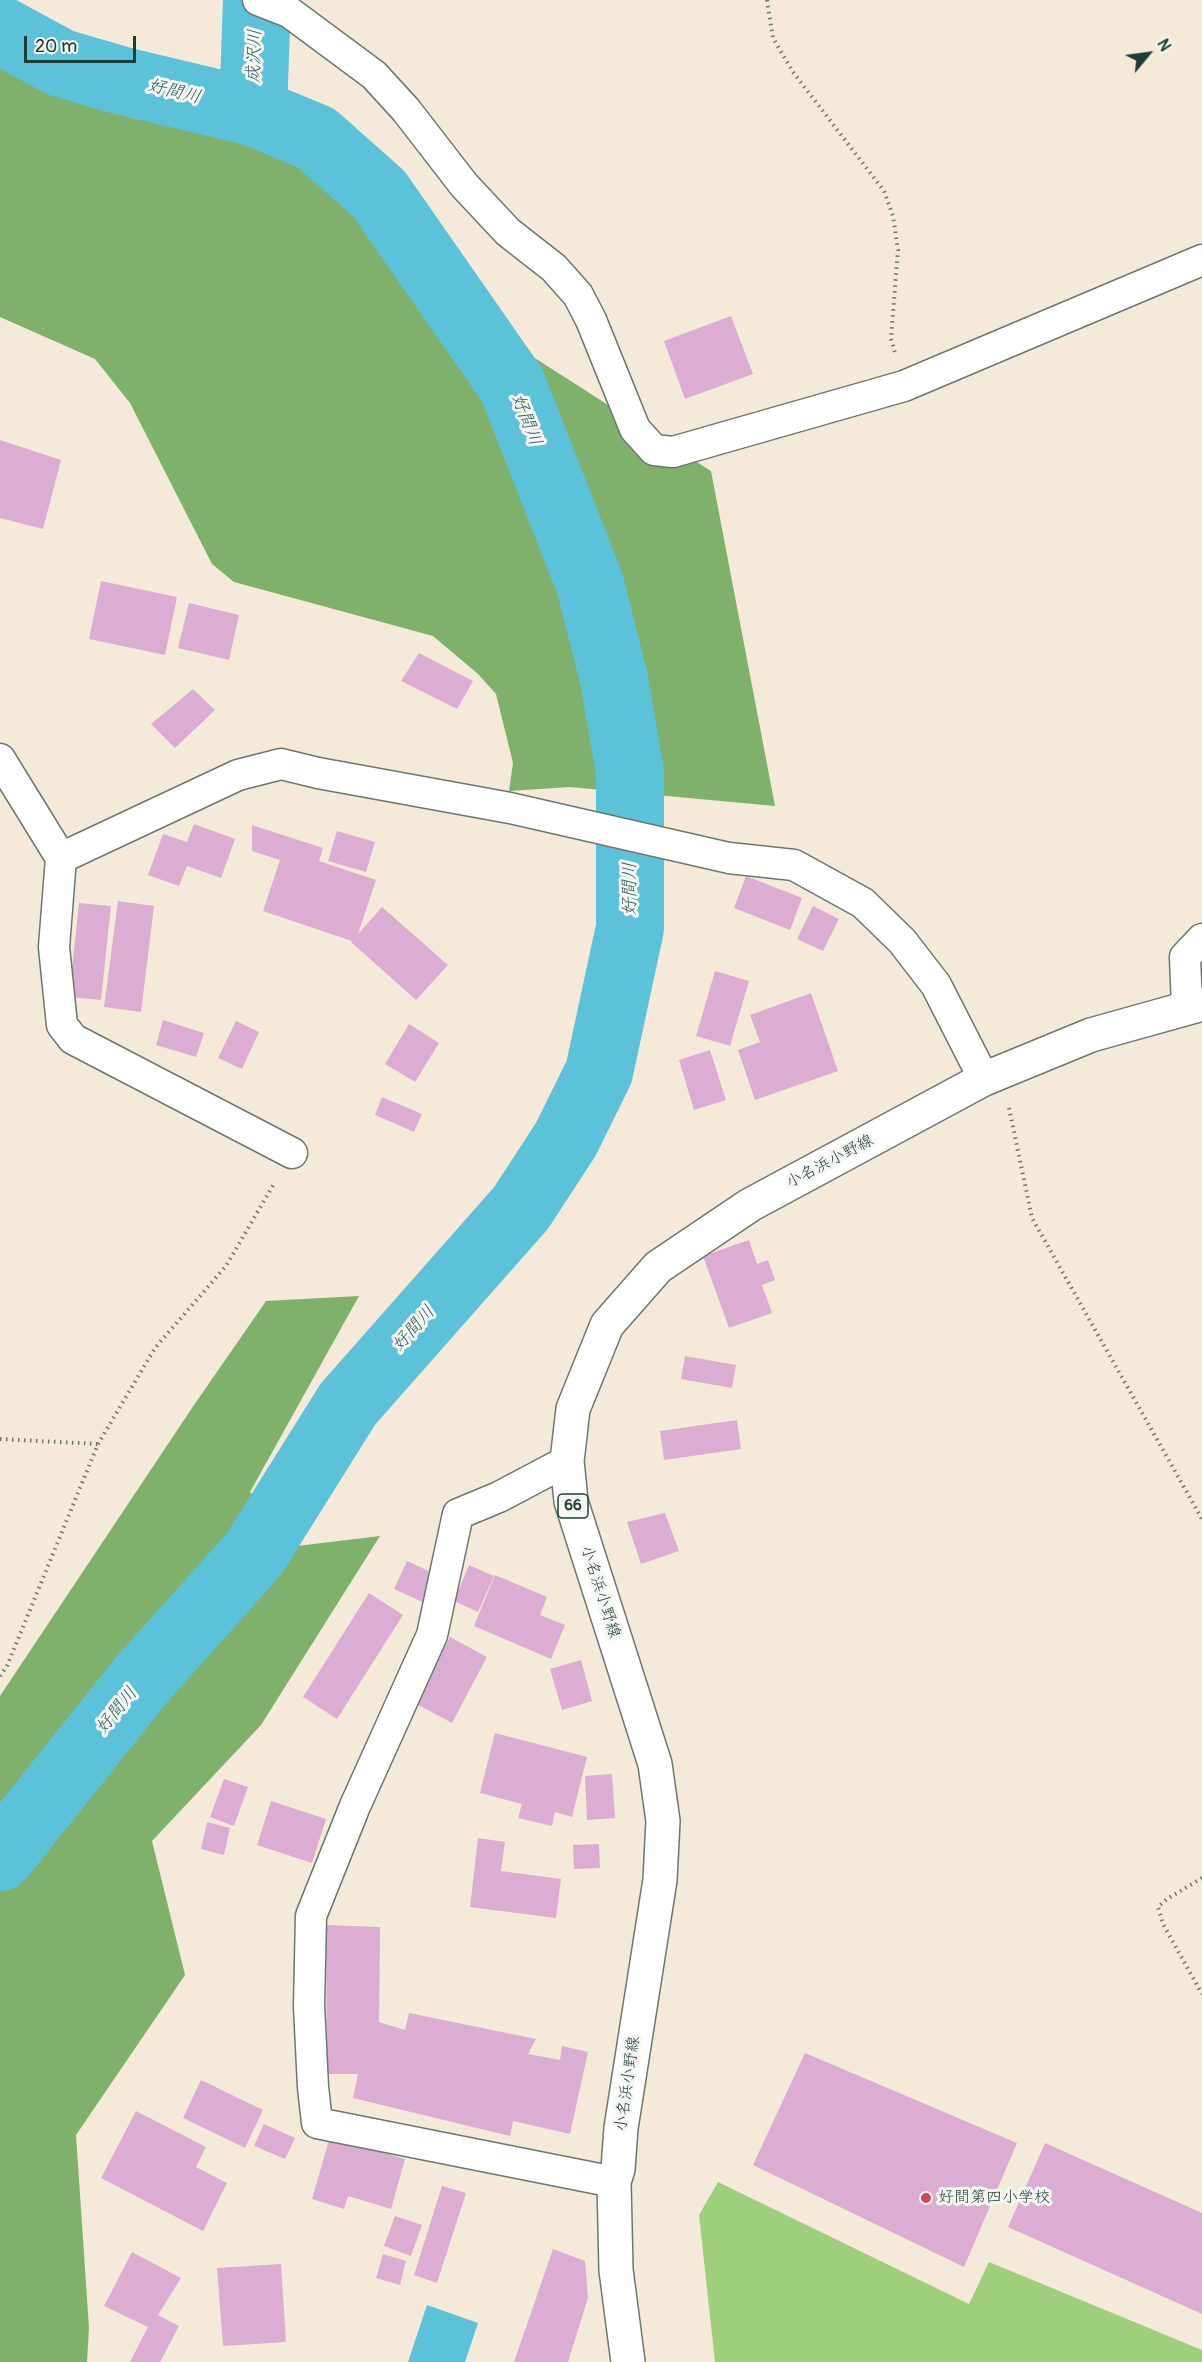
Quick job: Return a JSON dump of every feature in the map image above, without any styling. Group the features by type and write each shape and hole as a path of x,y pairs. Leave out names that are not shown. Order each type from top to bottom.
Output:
{"main road":[{"name":"小名浜小野線","path":"628,2362 616,2270 614,2182 618,2169 621,2128 660,1880 663,1821 655,1764 571,1501 567,1461 573,1409 607,1324 658,1267 750,1205 990,1076 1091,1035 1194,1006"}],"street":[{"path":"258,0 302,13 374,75 406,110 464,185 508,232 554,268 578,295 591,320 635,429 654,450 673,452 904,386 1202,260"},
{"path":"0,759 61,858 54,947 62,1025 73,1040 292,1153"},
{"path":"61,858 238,775 281,764 318,773 510,808 729,858 794,865 863,903 902,940 936,985 990,1076"},
{"path":"1194,1006 1185,957 1202,939"},
{"path":"567,1461 500,1497 458,1514 432,1635 355,1806 310,1916 309,2006 313,2087 317,2123 614,2182"}],"path":[{"path":"767,0 773,38 793,72 884,191 893,216 898,250 891,339 904,386"},
{"path":"990,1076 1010,1113 1032,1218 1202,1519"},
{"path":"0,1676 7,1666 98,1444 155,1348 226,1266 292,1153"},
{"path":"0,1439 98,1444"},
{"path":"1202,1878 1158,1907 1163,1924 1202,1994"}],"green space":[{"path":"0,62 157,100 330,168 387,260 711,471 775,806 570,787 509,791 513,763 496,694 478,674 433,636 234,582 212,564 130,403 95,359 0,317"},
{"path":"359,1296 250,1492 297,1546 380,1536 261,1725 152,1841 185,1975 76,2135 89,2328 87,2362 0,2362 0,1696 266,1301"},
{"path":"718,2182 969,2304 989,2262 1202,2350 1202,2362 715,2362 699,2215"}],"water":[{"path":"427,2305 478,2323 465,2362 408,2362"}],"building":[{"path":"731,316 753,374 685,399 664,341"},
{"path":"0,440 61,460 43,529 0,518"},
{"path":"101,581 177,597 165,655 89,639"},
{"path":"189,603 239,615 229,660 178,648"},
{"path":"419,653 473,681 457,709 401,681"},
{"path":"193,689 215,710 175,748 151,724"},
{"path":"194,824 235,839 221,878 187,866 179,886 148,875 163,834 187,842"},
{"path":"252,825 323,848 319,861 376,880 358,934 382,907 448,965 416,1000 352,941 263,911 280,860 252,851"},
{"path":"337,831 375,842 366,872 328,861"},
{"path":"746,876 802,898 790,930 734,908"},
{"path":"118,901 154,906 141,1012 104,1007"},
{"path":"79,903 111,906 101,1000 69,997"},
{"path":"813,906 839,919 823,951 797,939"},
{"path":"715,971 749,981 730,1046 696,1036"},
{"path":"811,993 838,1071 755,1100 738,1050 760,1042 750,1015"},
{"path":"163,1020 204,1033 196,1057 156,1045"},
{"path":"236,1021 259,1032 242,1069 218,1058"},
{"path":"409,1024 439,1043 415,1082 385,1064"},
{"path":"710,1050 726,1100 694,1110 679,1060"},
{"path":"382,1097 422,1114 414,1132 375,1115"},
{"path":"749,1240 757,1264 768,1260 775,1280 762,1285 772,1313 729,1328 703,1256"},
{"path":"685,1356 736,1365 732,1388 681,1379"},
{"path":"737,1420 741,1449 664,1460 660,1431"},
{"path":"665,1513 679,1551 641,1564 627,1522"},
{"path":"407,1561 448,1580 436,1608 394,1589"},
{"path":"469,1565 494,1576 478,1612 454,1601"},
{"path":"495,1575 547,1597 540,1615 565,1625 551,1659 474,1626"},
{"path":"369,1593 403,1615 337,1719 303,1697"},
{"path":"450,1637 487,1657 452,1723 415,1703"},
{"path":"581,1660 592,1701 562,1710 550,1669"},
{"path":"495,1733 587,1757 572,1817 555,1812 552,1826 518,1818 522,1804 480,1793"},
{"path":"612,1774 615,1818 587,1820 585,1776"},
{"path":"224,1779 248,1787 234,1826 210,1817"},
{"path":"271,1801 326,1819 312,1863 257,1845"},
{"path":"207,1822 230,1828 224,1855 201,1849"},
{"path":"478,1838 505,1842 501,1871 561,1879 556,1918 470,1907"},
{"path":"599,1844 600,1868 574,1869 573,1845"},
{"path":"326,1925 380,1927 379,2022 405,2030 409,2013 536,2039 528,2054 560,2060 562,2046 588,2052 570,2134 513,2121 510,2136 353,2098 358,2074 327,2074"},
{"path":"805,2053 1017,2143 964,2267 753,2165"},
{"path":"201,2080 263,2110 245,2148 183,2118"},
{"path":"136,2111 206,2147 196,2167 227,2183 203,2231 101,2178"},
{"path":"264,2124 295,2138 285,2159 254,2146"},
{"path":"330,2137 405,2159 391,2209 348,2196 344,2209 312,2199"},
{"path":"1045,2143 1202,2213 1202,2314 1008,2227"},
{"path":"442,2186 466,2193 437,2283 414,2275"},
{"path":"395,2216 422,2225 411,2256 384,2246"},
{"path":"553,2249 585,2261 588,2298 568,2362 514,2362"},
{"path":"132,2252 181,2278 158,2315 179,2326 160,2362 130,2362 148,2327 104,2306"},
{"path":"383,2254 406,2261 400,2285 376,2278"},
{"path":"281,2264 286,2342 223,2346 217,2268"}],"waterway":[{"name":"成沢川","path":"253,112 257,0"},
{"name":"好間川","path":"0,30 61,63 123,81 253,112 316,138 379,194 512,385 590,584 614,679 630,772 630,928 599,1072 566,1139 521,1208 348,1404 254,1554 143,1678 0,1857"}],"place":[{"name":"好間第四小学校","path":"926,2198"}]}
